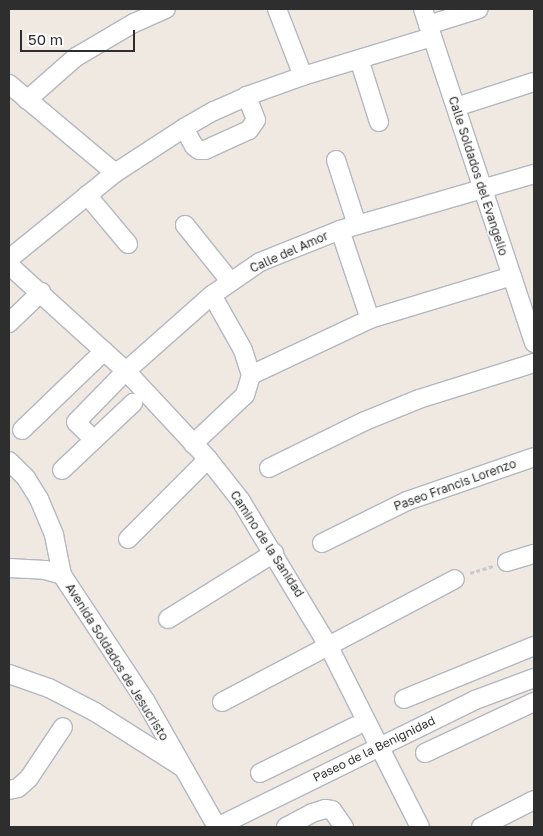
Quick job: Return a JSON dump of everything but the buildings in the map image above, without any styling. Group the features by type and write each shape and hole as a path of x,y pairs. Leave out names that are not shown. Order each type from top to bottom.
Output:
{"street":[{"path":"116,173 15,93 134,23 166,9"},
{"path":"277,9 303,76"},
{"path":"9,258 116,173 184,128 247,96 303,76 360,59 428,23 479,9"},
{"name":"Calle Soldados del Evangelio","path":"428,23 512,276 531,322 534,343"},
{"path":"360,59 379,122"},
{"path":"456,107 534,82"},
{"path":"184,128 194,146 199,150 205,150 249,130 256,120 247,96"},
{"path":"336,160 357,225"},
{"name":"Calle del Amor","path":"94,440 76,422 126,371 212,295 260,262 340,230 534,174"},
{"path":"87,195 128,244"},
{"path":"185,224 230,282"},
{"path":"340,230 370,320"},
{"name":"Camino de la Sanidad","path":"9,265 126,371 208,459 242,502 328,645 420,827"},
{"path":"251,375 370,320 512,276"},
{"path":"9,323 41,292"},
{"path":"193,444 245,395 251,375 243,350 212,295"},
{"path":"22,430 104,350"},
{"path":"269,468 365,420 419,399 534,363"},
{"path":"62,470 133,403"},
{"name":"Paseo Francis Lorenzo","path":"322,543 407,501 534,457"},
{"path":"128,539 208,459"},
{"path":"9,461 26,478 39,499 54,535 62,575 46,570 9,568"},
{"path":"168,619 274,553"},
{"path":"507,562 534,554"},
{"name":"Avenida Soldados de Jesucristo","path":"62,575 146,702 217,827"},
{"path":"222,702 455,579"},
{"path":"404,699 534,646"},
{"path":"517,652 532,684"},
{"path":"9,674 49,688 95,712 183,768"},
{"name":"Paseo de la Benignidad","path":"217,827 474,700 532,684"},
{"path":"425,753 534,702"},
{"path":"260,773 356,726"},
{"path":"9,790 18,788 28,778 63,727"},
{"path":"306,751 319,775"},
{"path":"481,827 534,800"},
{"path":"286,827 312,813 325,809 332,810 344,827"}],"path":[{"path":"455,579 474,571 507,562"}]}
